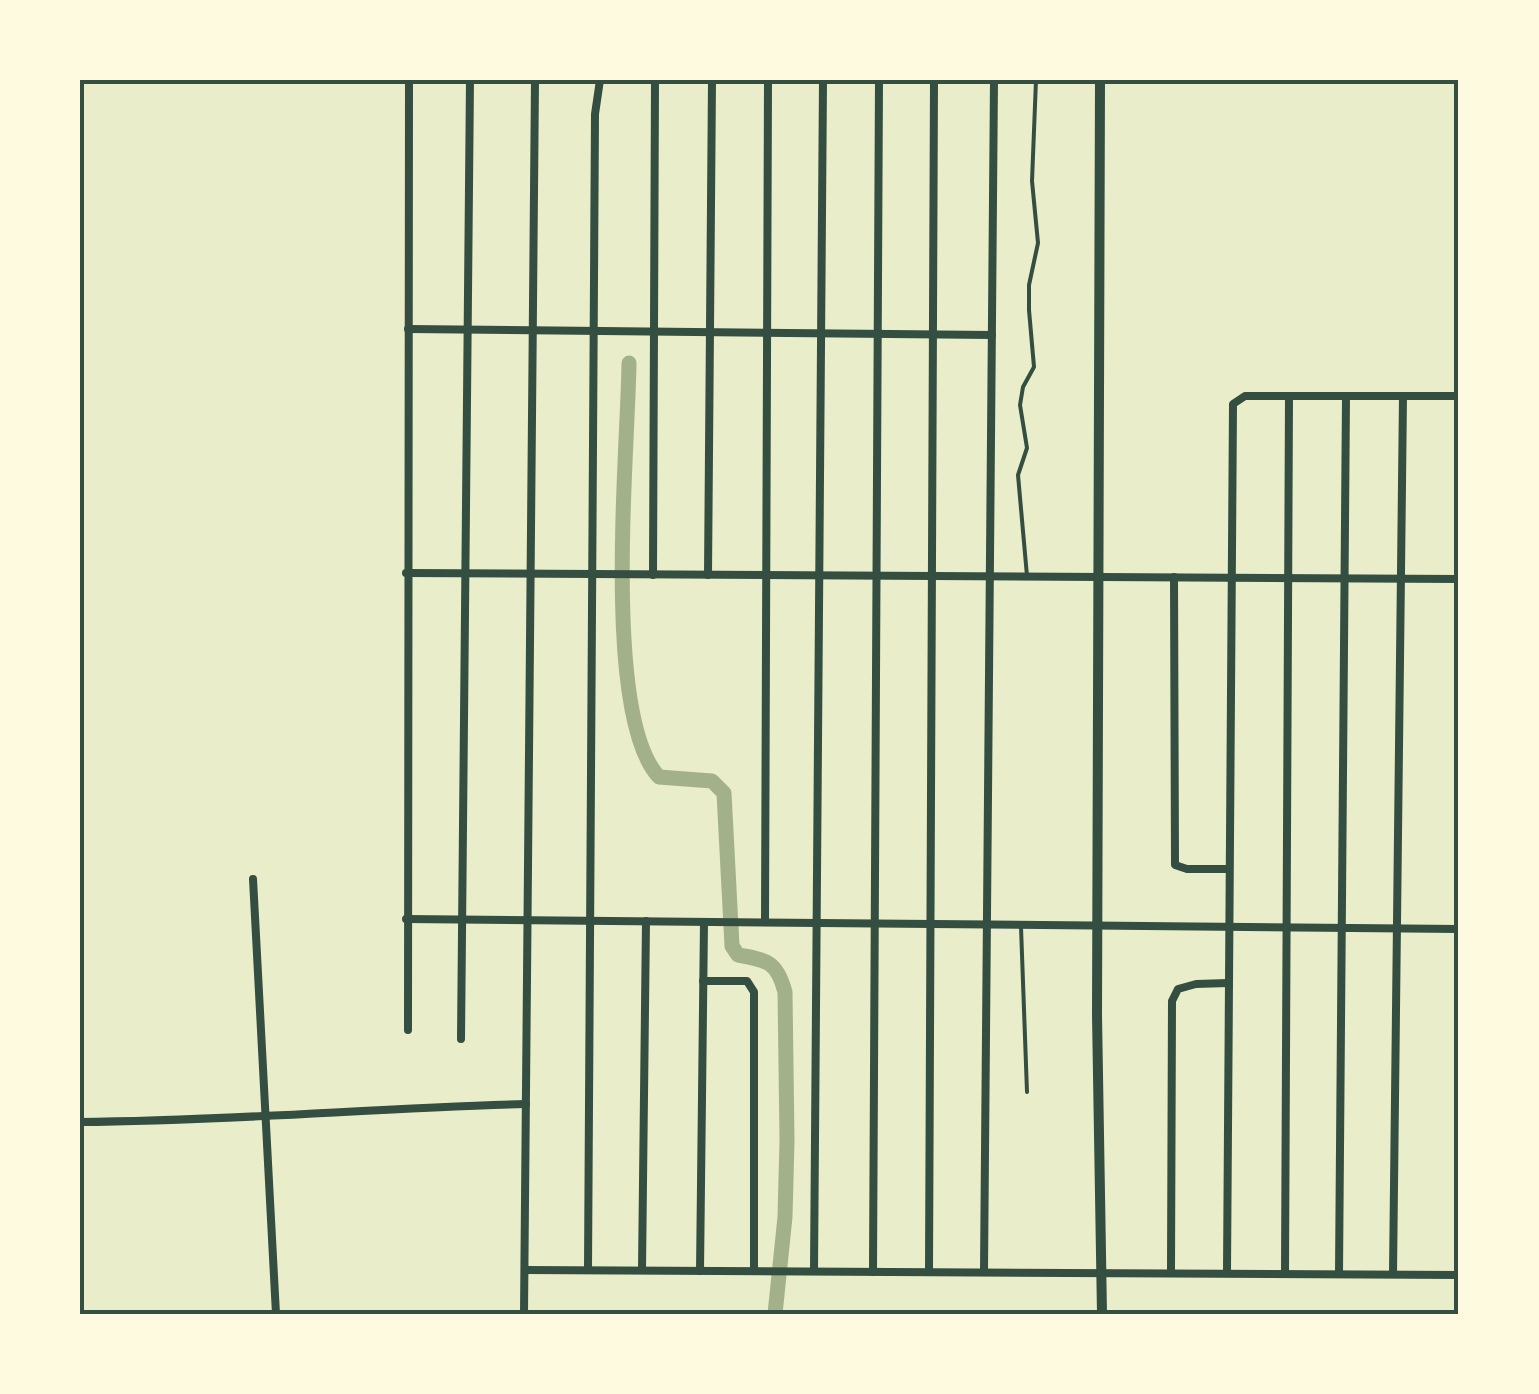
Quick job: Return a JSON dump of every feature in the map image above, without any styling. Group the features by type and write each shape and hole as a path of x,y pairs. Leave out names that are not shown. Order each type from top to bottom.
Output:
{"street":[{"path":"408,1030 409,80"},
{"path":"461,1039 470,80"},
{"path":"524,1314 535,80"},
{"path":"588,1270 594,114 600,80"},
{"path":"653,574 655,80"},
{"path":"708,575 712,80"},
{"path":"764,922 768,80"},
{"path":"814,1271 823,80"},
{"path":"872,1272 879,80"},
{"path":"929,1272 934,80"},
{"path":"984,1272 994,80"},
{"path":"1100,80 1097,925 1102,1314"},
{"path":"408,329 992,334"},
{"path":"1228,1274 1233,404 1245,396 1459,396"},
{"path":"1285,1274 1290,396"},
{"path":"1339,1274 1346,396"},
{"path":"1393,1274 1403,396"},
{"path":"406,573 1459,578"},
{"path":"1174,577 1174,866 1229,869"},
{"path":"253,879 276,1314"},
{"path":"406,919 1459,929"},
{"path":"642,1270 646,921"},
{"path":"700,1271 704,981 709,922"},
{"path":"704,981 747,981 754,992 754,1271"},
{"path":"1170,1273 1172,1001 1178,989 1228,983"},
{"path":"80,1122 195,1121 526,1104"},
{"path":"525,1270 1459,1274"},
{"path":"1458,1314 1459,1284"}],"lane":[{"path":"1027,576 1018,475 1027,433 1020,405 1023,387 1034,366 1029,285 1038,243 1032,181 1036,80"},
{"path":"1020,925 1027,1092"}],"waterway":[{"path":"629,363 622,580 630,699 641,745 659,777 712,781 724,793 732,946 738,955 775,968 785,992 785,1217 775,1314"}]}
